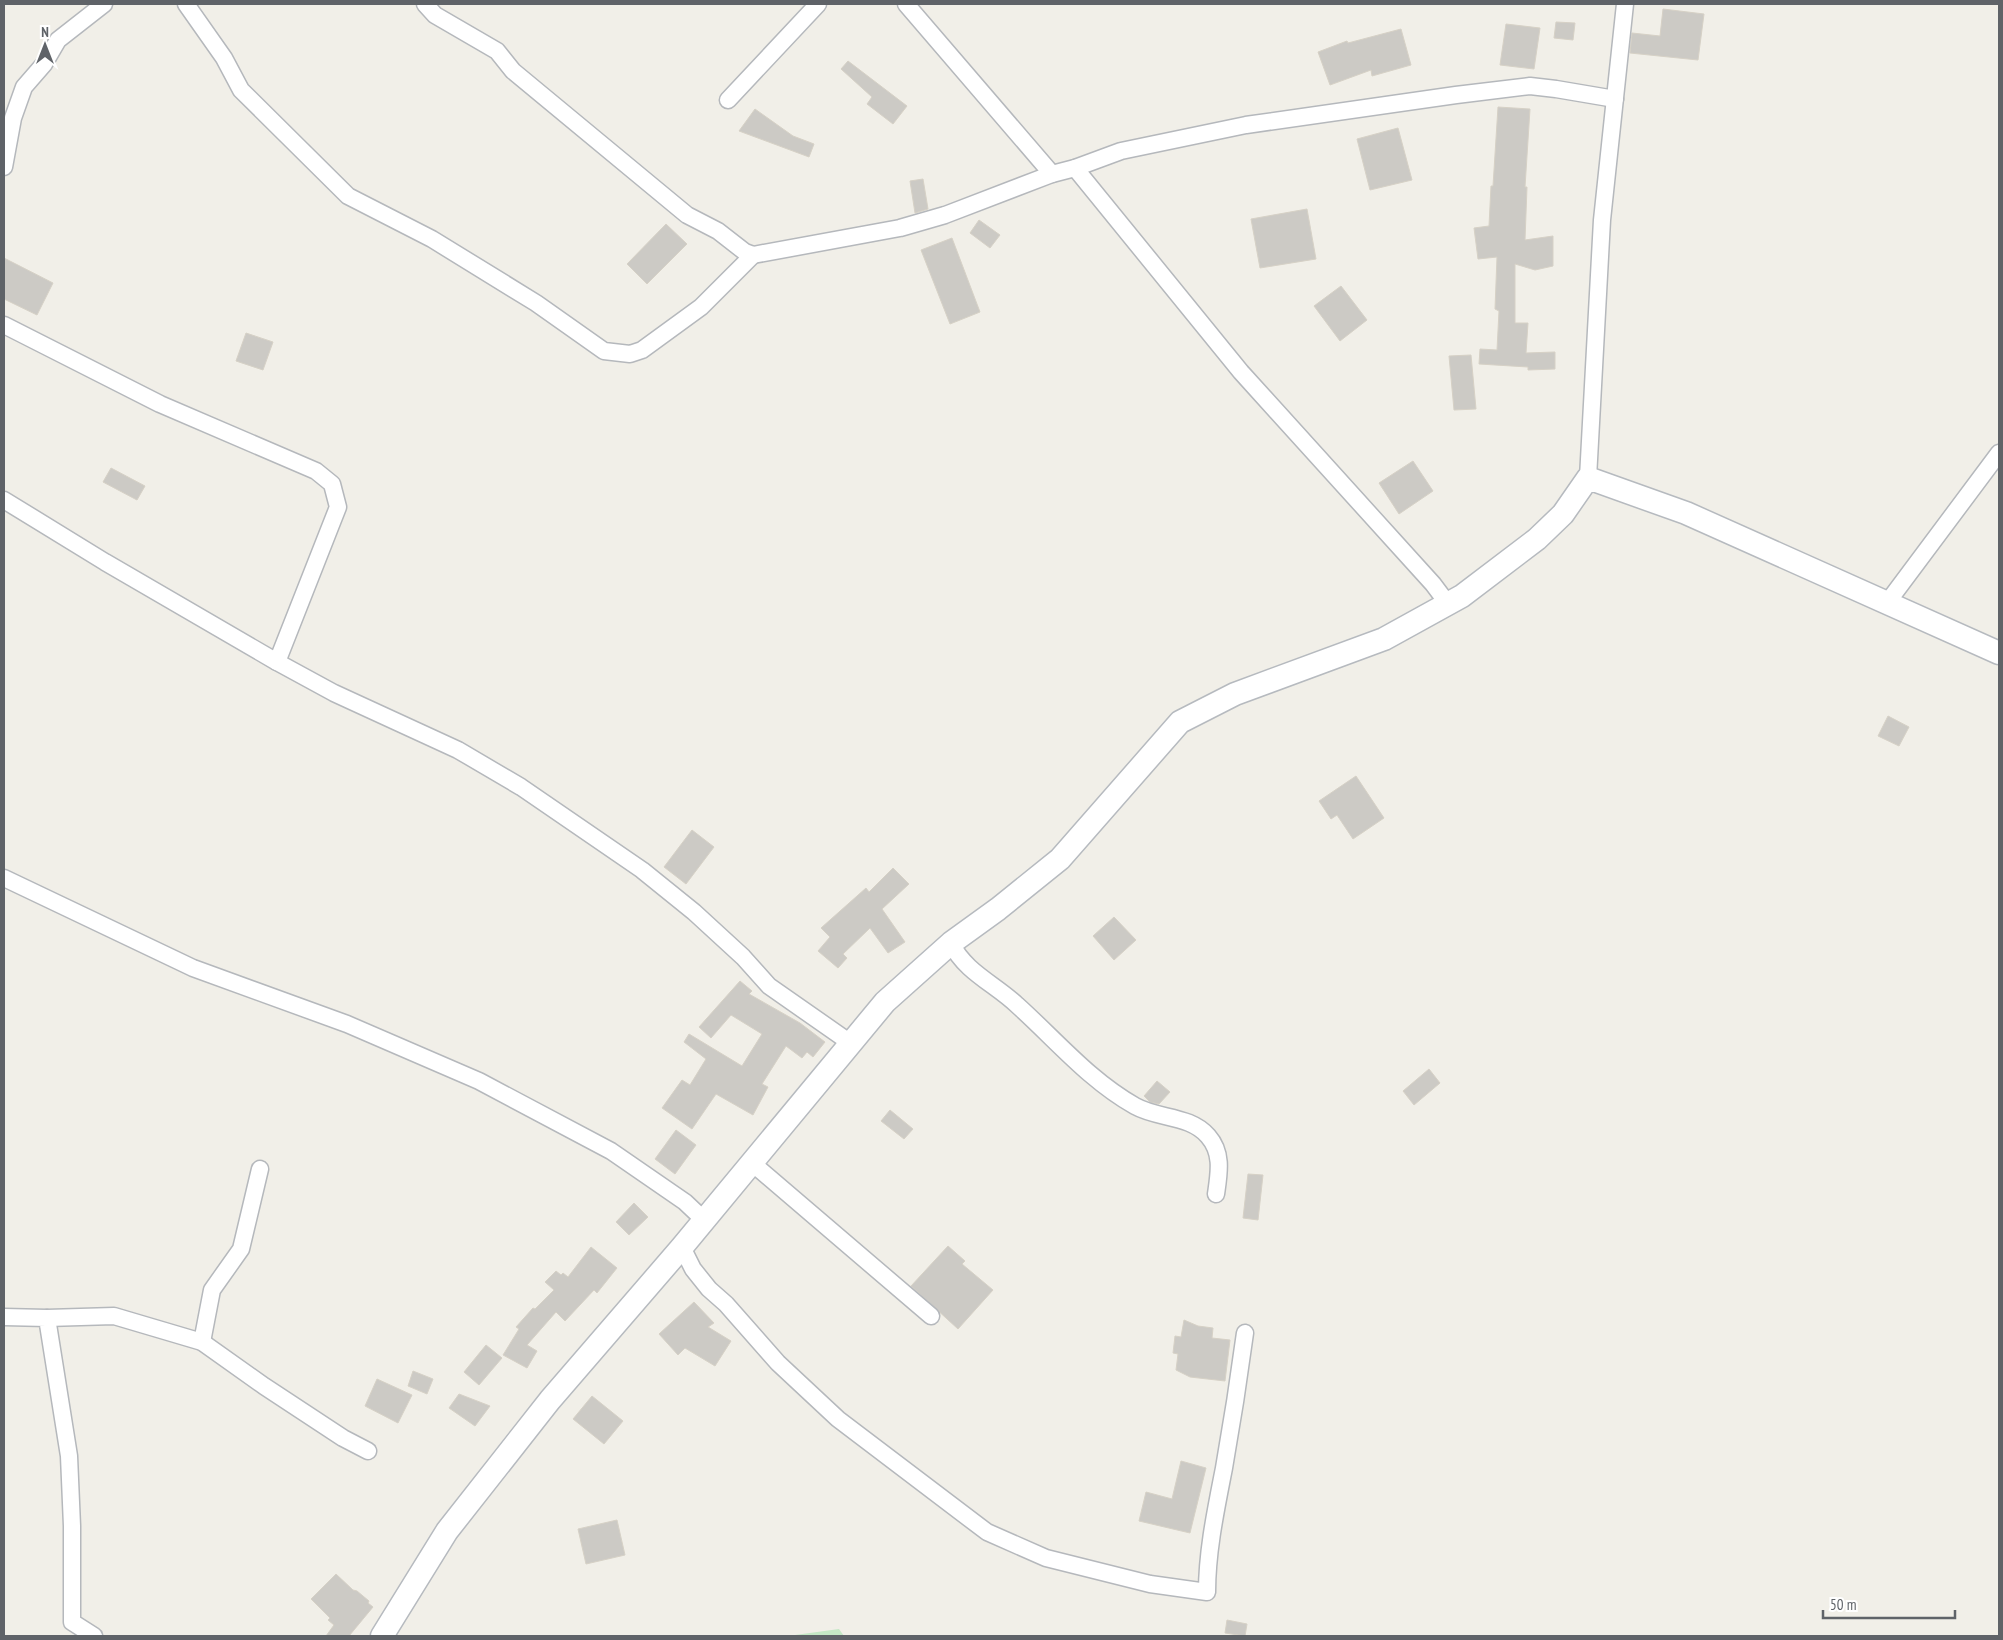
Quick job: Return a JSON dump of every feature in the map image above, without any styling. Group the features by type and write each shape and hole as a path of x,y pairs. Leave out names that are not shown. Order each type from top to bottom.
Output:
{"main road":[{"path":"382,1636 447,1531 550,1400 682,1247 885,1002 951,943 998,909 1060,859 1180,722 1235,694 1384,639 1462,596 1537,540 1563,514 1588,478 1686,513 1999,653"}],"street":[{"path":"4,167 12,118 24,87 44,64 58,40 104,4"},
{"path":"186,4 224,58 241,90 348,196 432,239 536,303 604,351 630,354 642,350 701,307 753,255"},
{"path":"425,4 435,15 497,51 513,71 688,215 718,231 745,252 753,255 900,228 944,215 1052,174 1122,151 1246,125 1472,92 1530,86 1615,99"},
{"path":"728,100 818,4"},
{"path":"906,4 1052,174"},
{"path":"1588,478 1602,220 1625,4"},
{"path":"1075,168 1242,372 1426,576 1448,604"},
{"path":"4,325 160,404 316,470 332,484 338,507 277,662"},
{"path":"1887,603 1999,453"},
{"path":"4,500 105,562 277,662 334,692 458,750 521,787 642,870 694,912 743,957 769,986 852,1044"},
{"path":"4,878 193,968 347,1024 479,1081 611,1151 684,1202 704,1220"},
{"path":"951,943 957,954 976,974 1017,1004 1060,1048 1108,1088 1146,1113 1176,1118 1196,1126 1207,1134 1216,1146 1220,1158 1216,1194"},
{"path":"752,1163 931,1316"},
{"path":"202,1342 212,1290 241,1249 260,1169"},
{"path":"682,1247 693,1269 709,1289 726,1304 778,1363 838,1419 987,1532 1046,1558 1150,1584 1208,1592 1208,1572 1214,1520 1236,1396 1245,1332"},
{"path":"4,1317 114,1316 202,1342 343,1438 368,1451"},
{"path":"47,1318 69,1456 72,1526 72,1622 94,1636"}],"green space":[{"path":"839,1629 844,1636 794,1636 795,1635"}],"building":[{"path":"1663,9 1704,14 1698,60 1630,53 1632,33 1660,36"},
{"path":"1556,22 1575,23 1573,40 1554,38"},
{"path":"1506,24 1540,28 1534,69 1500,65"},
{"path":"1401,29 1411,65 1372,76 1371,70 1330,85 1318,52 1347,41 1348,43"},
{"path":"848,61 907,106 893,124 867,104 872,97 841,69"},
{"path":"1498,107 1530,109 1525,187 1527,187 1525,240 1553,236 1553,266 1535,270 1515,264 1515,323 1528,323 1526,353 1555,352 1555,369 1528,370 1528,367 1479,364 1480,349 1497,350 1499,311 1495,309 1497,257 1478,259 1474,228 1489,226"},
{"path":"755,109 793,136 814,144 809,157 739,131"},
{"path":"1398,128 1412,180 1370,190 1357,139"},
{"path":"923,179 928,209 915,213 910,181"},
{"path":"1307,209 1316,259 1260,268 1251,219"},
{"path":"979,220 1000,235 990,248 970,233"},
{"path":"666,224 687,244 647,284 627,264"},
{"path":"952,238 980,312 950,324 921,250"},
{"path":"4,258 53,283 37,315 4,299"},
{"path":"1341,286 1367,320 1340,341 1314,306"},
{"path":"246,333 273,342 263,370 236,361"},
{"path":"1471,355 1476,409 1454,410 1449,356"},
{"path":"1413,461 1433,491 1399,514 1379,483"},
{"path":"111,468 145,486 137,500 103,482"},
{"path":"1888,716 1909,727 1899,746 1878,736"},
{"path":"1356,776 1384,818 1353,839 1337,815 1331,819 1319,801"},
{"path":"692,830 714,847 686,884 664,867"},
{"path":"893,868 909,884 882,909 905,942 888,953 870,928 843,954 847,958 838,968 818,951 830,937 821,928 866,888 869,892"},
{"path":"1114,917 1136,940 1114,960 1093,936"},
{"path":"740,981 752,991 749,994 800,1023 825,1042 813,1057 807,1052 802,1058 786,1046 762,1084 768,1087 753,1115 716,1094 692,1129 662,1108 682,1080 690,1085 706,1059 684,1042 689,1034 742,1066 762,1034 731,1015 711,1038 699,1027"},
{"path":"1429,1069 1440,1083 1414,1105 1403,1091"},
{"path":"1157,1081 1170,1092 1159,1104 1150,1102 1144,1096"},
{"path":"890,1110 913,1129 904,1139 881,1121"},
{"path":"676,1130 696,1145 675,1174 655,1159"},
{"path":"1248,1174 1263,1175 1258,1220 1243,1218"},
{"path":"634,1203 648,1217 629,1235 616,1222"},
{"path":"948,1246 965,1261 962,1264 993,1290 958,1329 911,1286"},
{"path":"591,1247 617,1268 597,1293 594,1290 565,1321 556,1312 527,1345 537,1351 527,1368 503,1355 519,1329 516,1327 533,1308 535,1309 554,1290 545,1282 556,1271 568,1277"},
{"path":"694,1302 714,1323 708,1327 731,1341 715,1366 685,1348 678,1355 659,1334"},
{"path":"1184,1320 1198,1326 1213,1328 1212,1338 1230,1340 1225,1381 1190,1377 1176,1370 1178,1354 1173,1353 1175,1336 1181,1337"},
{"path":"486,1345 502,1358 479,1385 464,1372"},
{"path":"413,1371 433,1379 427,1394 408,1386"},
{"path":"377,1379 412,1395 398,1423 365,1406"},
{"path":"459,1394 490,1406 475,1426 449,1408"},
{"path":"592,1396 623,1421 604,1444 573,1419"},
{"path":"1181,1461 1206,1468 1190,1533 1139,1521 1146,1492 1172,1499"},
{"path":"617,1520 625,1555 586,1564 578,1529"},
{"path":"336,1574 353,1590 369,1601 368,1603 373,1607 349,1636 326,1636 334,1625 328,1620 330,1618 311,1599"},
{"path":"1227,1620 1247,1624 1245,1636 1225,1633"}]}
